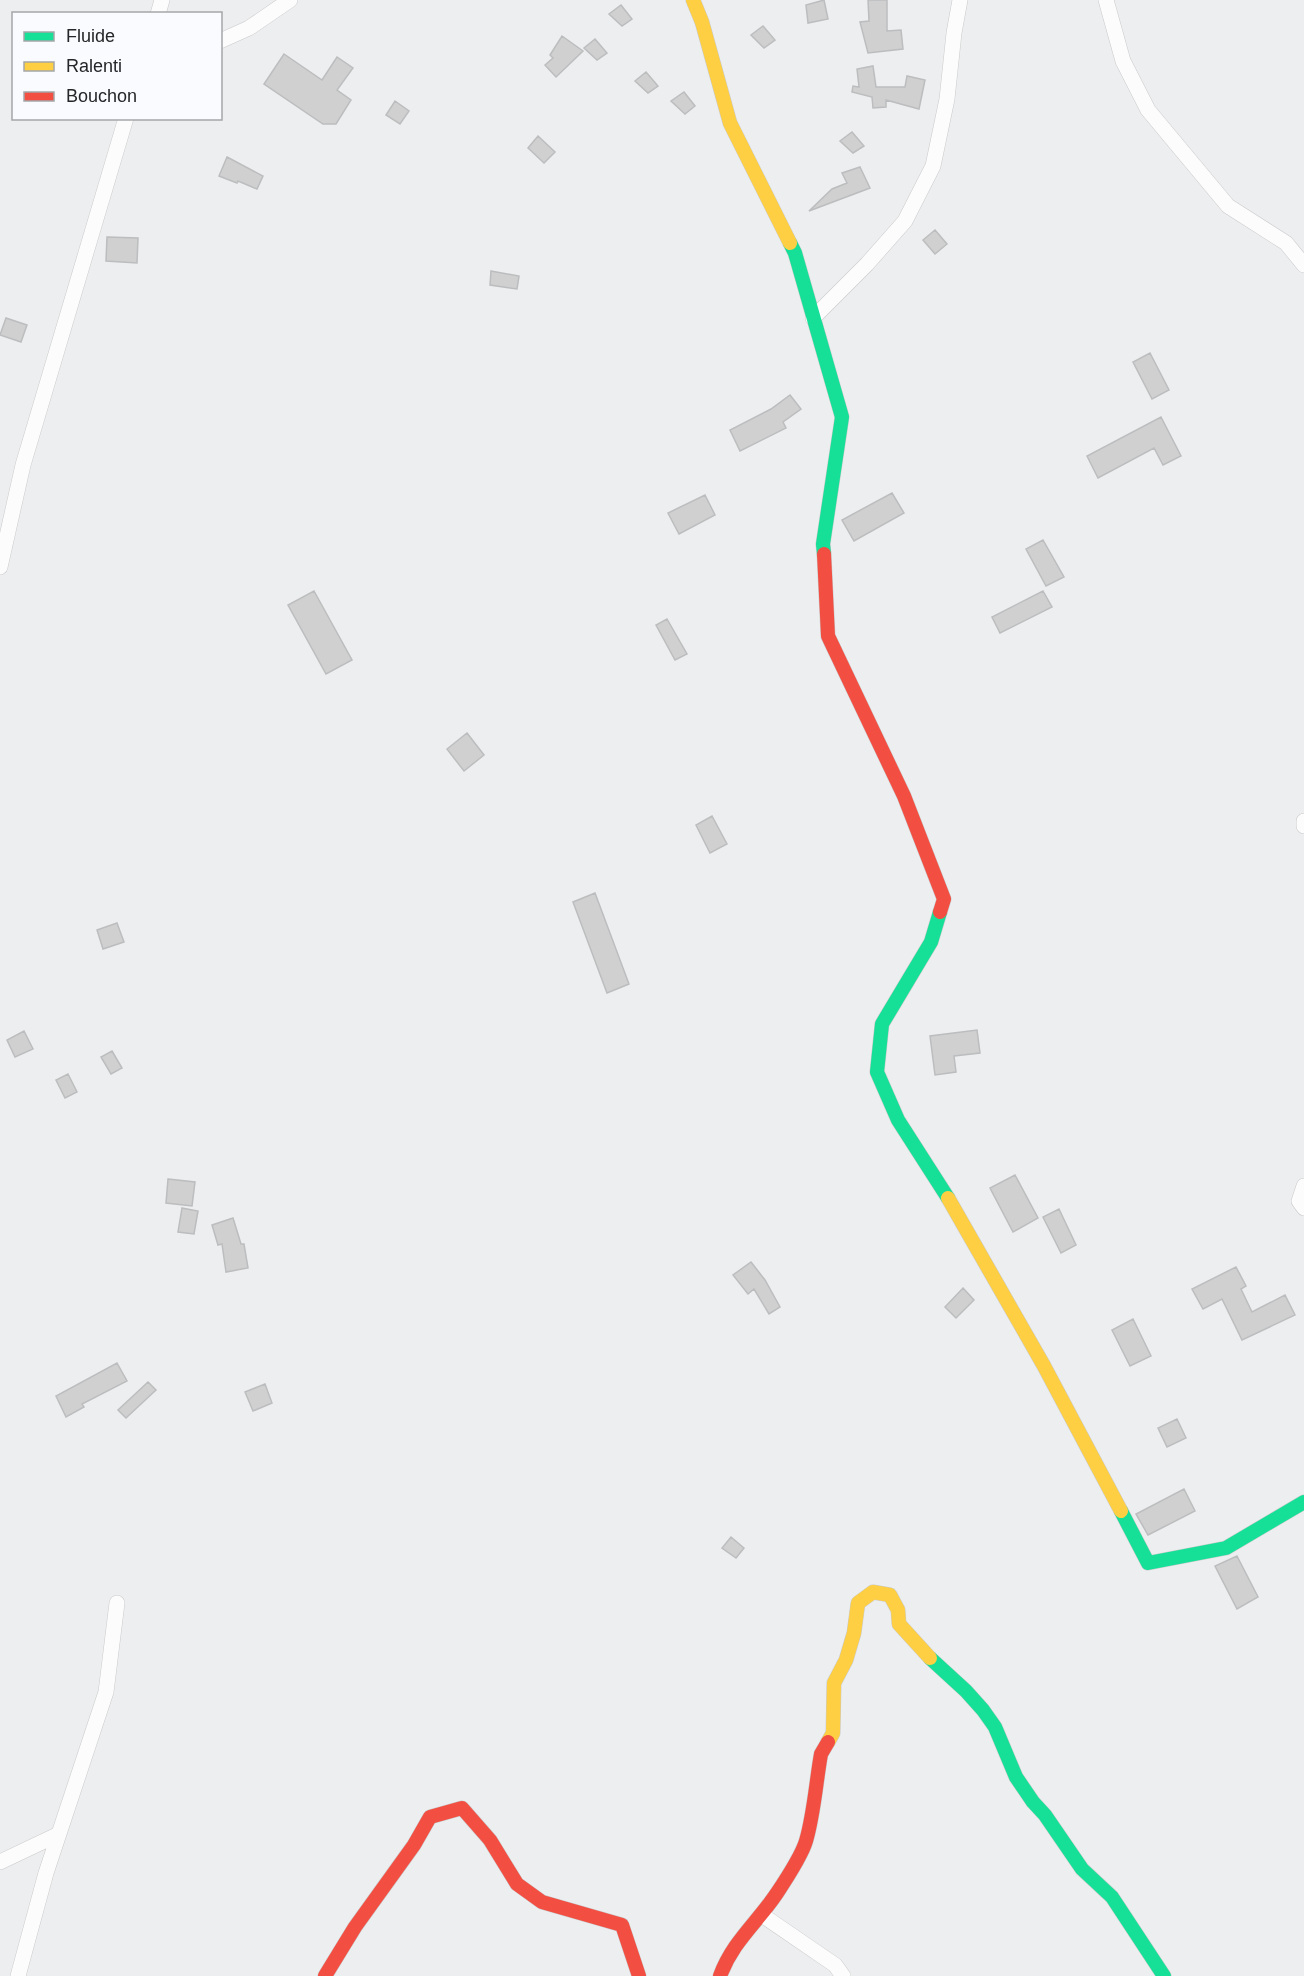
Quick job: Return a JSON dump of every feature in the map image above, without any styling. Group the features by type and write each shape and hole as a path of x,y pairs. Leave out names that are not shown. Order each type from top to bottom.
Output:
{"street":[{"path":"222,40 249,28 290,0"},
{"path":"693,0 702,22 730,123 795,253 842,417 823,544 828,636 903,796 944,899 931,942 882,1024 877,1072 898,1120 964,1223 1044,1366 1148,1563 1226,1548 1304,1502"},
{"path":"813,318 867,264 905,221 933,166 947,99 960,0"},
{"path":"1106,0 1123,61 1148,110 1228,206 1286,243 1304,265"},
{"path":"0,567 23,465 125,120"},
{"path":"1304,1186 1299,1201 1304,1208"},
{"path":"720,1976 727,1957 739,1939 762,1915 806,1842 821,1754 833,1733 834,1683 846,1660 854,1633 858,1603 873,1592 890,1595 898,1610 899,1624 918,1647 966,1691 995,1727 1016,1777 1082,1869 1112,1897 1164,1976"},
{"path":"18,1976 59,1834 106,1692 117,1603"},
{"path":"325,1976 355,1927 414,1845 430,1817 462,1808 490,1840 517,1884 542,1902 622,1925 639,1976"},
{"path":"0,1862 59,1834"},
{"path":"762,1915 835,1965 843,1976"}],"building":[{"path":"824,0 828,19 808,23 806,5"},
{"path":"868,0 887,0 887,31 901,30 903,49 868,53 860,22 869,21"},
{"path":"621,5 632,19 622,26 609,14"},
{"path":"763,26 775,40 764,48 751,35"},
{"path":"562,36 583,51 556,77 545,65 553,58 550,55"},
{"path":"595,39 607,53 597,60 584,48"},
{"path":"284,54 322,80 337,57 353,68 337,90 351,100 336,124 323,124 264,84"},
{"path":"873,66 876,87 905,87 907,76 925,80 919,109 886,100 886,107 873,108 872,97 852,92 853,86 859,87 857,69"},
{"path":"646,72 658,86 648,93 635,81"},
{"path":"684,92 695,106 685,114 671,101"},
{"path":"395,101 409,111 400,124 386,115"},
{"path":"852,132 864,146 853,153 840,141"},
{"path":"538,136 555,152 544,163 528,148"},
{"path":"227,157 263,176 257,189 219,176"},
{"path":"860,167 870,188 809,211 832,189 847,183 842,173"},
{"path":"935,230 947,244 935,254 923,240"},
{"path":"107,237 138,238 137,263 106,261"},
{"path":"491,271 519,276 517,289 490,285"},
{"path":"6,318 27,325 21,342 0,335"},
{"path":"1150,353 1169,390 1152,399 1133,362"},
{"path":"790,395 801,409 783,422 786,428 740,451 730,430 771,409"},
{"path":"1161,417 1181,456 1163,465 1154,448 1098,478 1087,456"},
{"path":"892,493 904,513 854,541 842,520"},
{"path":"705,495 715,515 679,534 668,513"},
{"path":"1043,540 1064,577 1046,586 1026,549"},
{"path":"314,591 352,660 326,674 288,605"},
{"path":"1043,591 1052,607 1000,633 992,617"},
{"path":"667,619 687,654 675,660 656,625"},
{"path":"467,733 484,755 464,771 447,749"},
{"path":"712,816 727,844 710,853 696,825"},
{"path":"595,893 629,984 607,993 573,902"},
{"path":"117,923 124,942 103,949 97,930"},
{"path":"977,1030 980,1053 954,1056 956,1072 935,1075 930,1036"},
{"path":"24,1031 33,1049 15,1057 7,1040"},
{"path":"112,1051 122,1068 111,1074 101,1057"},
{"path":"68,1074 77,1092 65,1098 56,1080"},
{"path":"1015,1175 1038,1218 1013,1232 990,1188"},
{"path":"168,1179 195,1182 192,1206 166,1203"},
{"path":"182,1208 198,1211 194,1234 178,1232"},
{"path":"1059,1209 1076,1245 1061,1253 1043,1217"},
{"path":"233,1218 241,1244 244,1244 248,1268 226,1272 222,1244 218,1245 212,1225"},
{"path":"751,1262 765,1280 780,1307 769,1314 754,1289 748,1294 733,1275"},
{"path":"1236,1267 1246,1286 1241,1289 1252,1312 1285,1295 1295,1315 1242,1340 1222,1299 1203,1309 1192,1289"},
{"path":"963,1288 974,1300 956,1318 945,1307"},
{"path":"1133,1319 1151,1356 1130,1366 1112,1330"},
{"path":"117,1363 127,1381 82,1404 84,1407 66,1417 56,1396"},
{"path":"148,1382 156,1390 126,1418 118,1410"},
{"path":"265,1384 272,1403 253,1411 245,1392"},
{"path":"1177,1419 1186,1438 1167,1447 1158,1428"},
{"path":"1184,1489 1195,1511 1148,1535 1136,1514"},
{"path":"731,1537 744,1548 736,1558 722,1548"},
{"path":"1237,1556 1258,1597 1237,1609 1215,1566"}],"traffic: fast":[{"path":"790,243 795,253 842,417 823,544 824,554"},
{"path":"940,912 931,942 882,1024 877,1072 898,1120 948,1198"},
{"path":"1121,1511 1148,1563 1226,1548 1304,1502"},
{"path":"930,1658 983,1710 995,1727 1016,1777 1033,1802 1045,1815 1082,1869 1112,1897 1164,1976"}],"traffic: slow":[{"path":"693,0 702,22 730,123 790,243"},
{"path":"948,1198 1044,1366 1121,1511"},
{"path":"828,1742 833,1733 834,1683 846,1660 854,1633 858,1603 873,1592 890,1595 898,1610 899,1624 930,1658"}],"traffic: jam":[{"path":"824,554 828,636 904,796 944,899 940,912"},
{"path":"720,1976 738,1942 777,1893 804,1846 811,1820 821,1754 828,1742"},
{"path":"325,1976 355,1927 414,1845 430,1817 462,1808 490,1840 517,1884 542,1902 622,1925 639,1976"}]}
